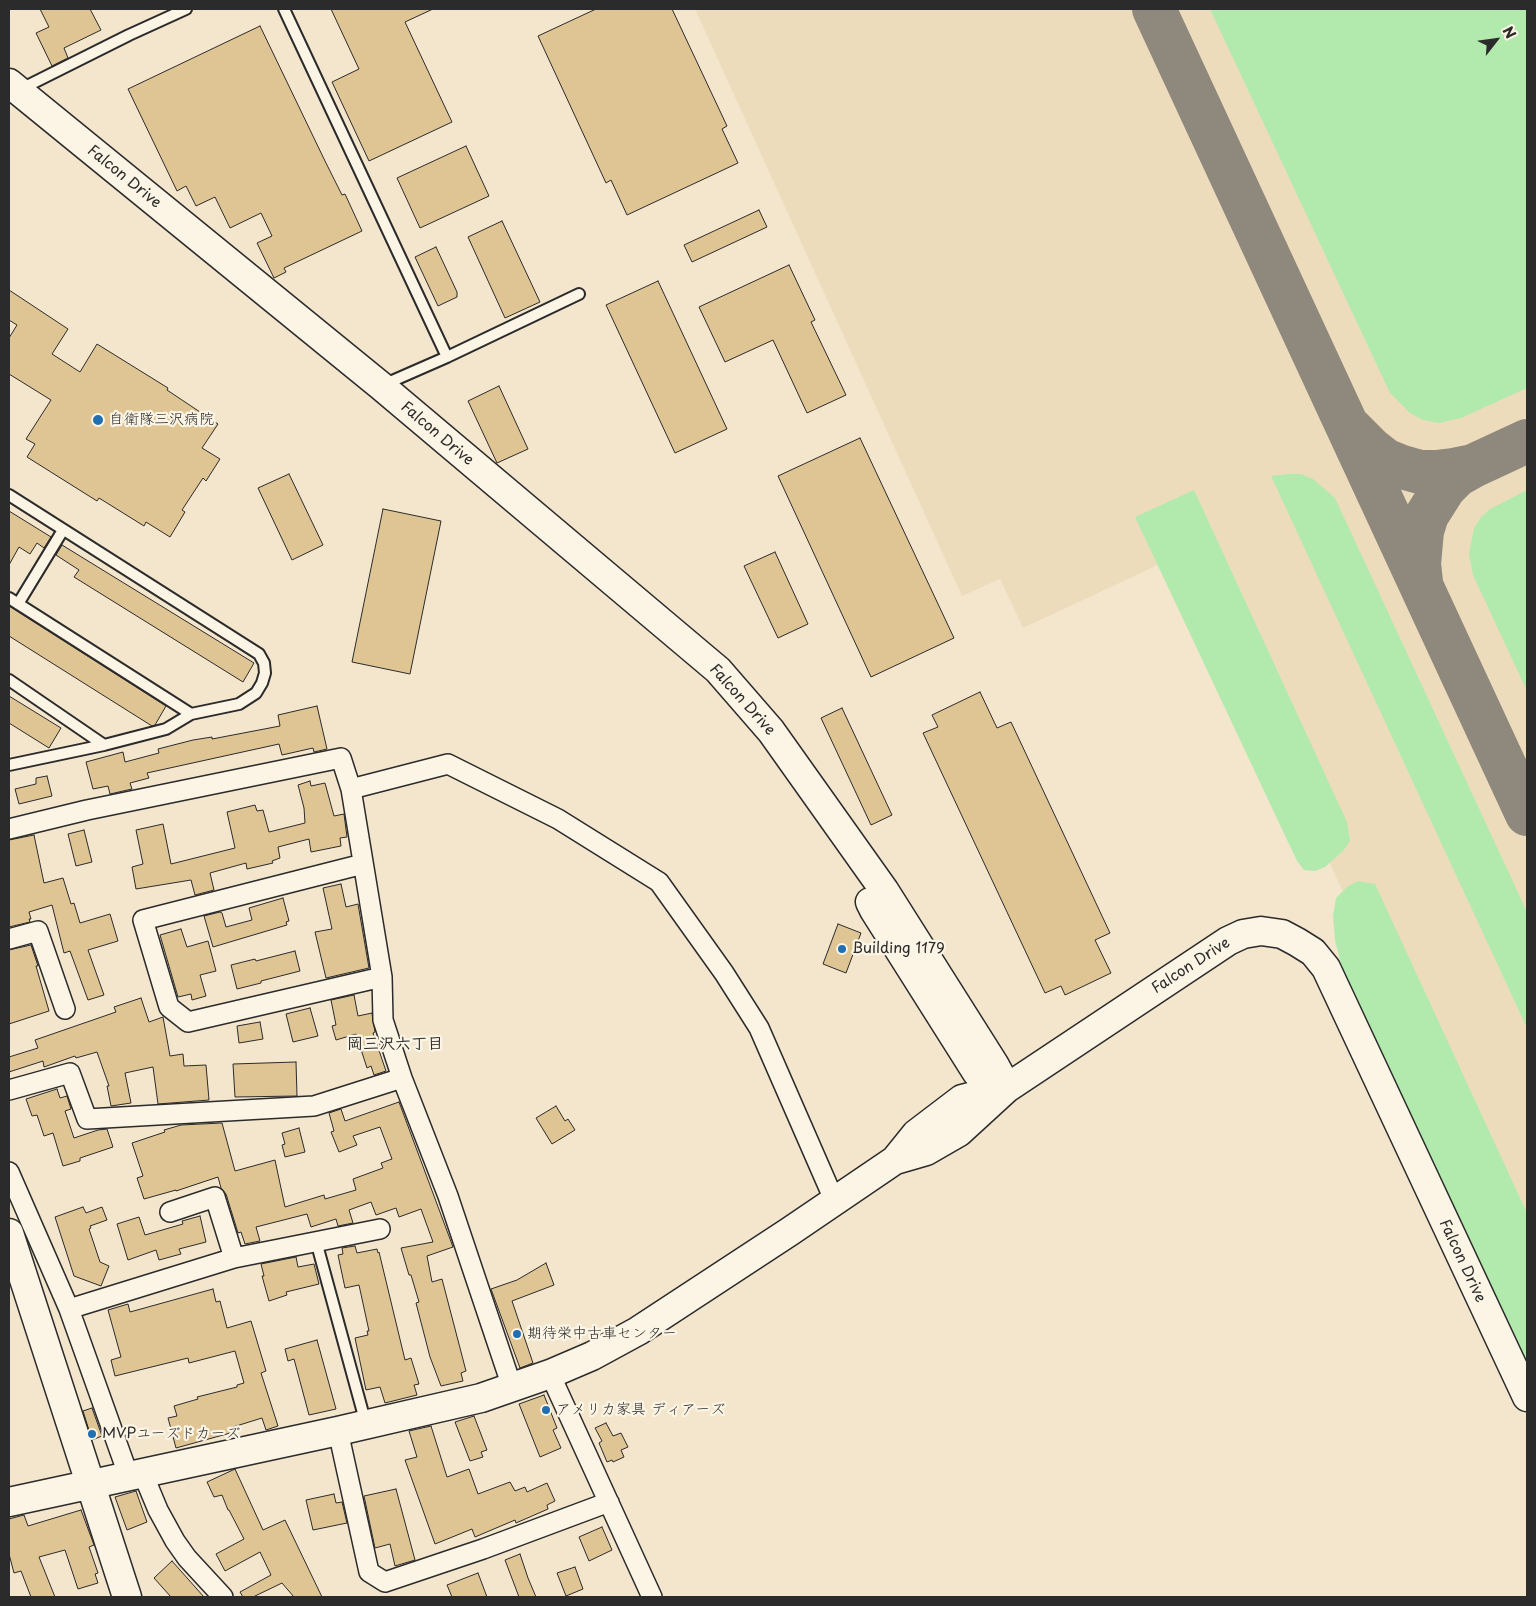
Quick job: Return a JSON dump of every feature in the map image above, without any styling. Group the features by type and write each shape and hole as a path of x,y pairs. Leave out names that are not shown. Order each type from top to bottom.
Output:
{"street":[{"name":"Falcon Drive","path":"14,86 381,386 718,670 771,731 884,890 1007,1088"},
{"path":"9,829 87,810 341,758 351,789 382,977 383,1020 402,1078 448,1196 512,1387"},
{"path":"351,789 448,764 558,819 659,882 724,973 759,1028 835,1202"},
{"name":"Falcon Drive","path":"833,818 874,910 968,1060 977,1073 1007,1088"},
{"path":"363,864 143,920 169,1007 188,1022 382,977"},
{"path":"9,939 38,931 65,1009"},
{"name":"Falcon Drive","path":"1007,1088 1228,940 1243,934 1261,931 1282,934 1297,942 1313,952 1326,968 1527,1398"},
{"path":"962,1099 968,1060"},
{"path":"9,1090 70,1073 87,1119 314,1106 402,1078"},
{"path":"895,1160 926,1151 959,1132 1007,1088"},
{"path":"9,1502 366,1425 481,1398 550,1374 592,1356 638,1331 835,1202 895,1160 916,1134 962,1099 1007,1088"},
{"path":"9,1172 69,1309 136,1475 187,1558 223,1597"},
{"path":"170,1212 215,1197 234,1258"},
{"path":"69,1309 234,1258 380,1228"},
{"path":"9,1233 127,1597"},
{"path":"550,1374 652,1597"},
{"path":"338,1431 369,1572 385,1582 483,1549 609,1502"}],"lane":[{"path":"14,86 186,9"},
{"path":"284,9 447,357"},
{"path":"381,386 580,294"},
{"path":"9,495 259,654 264,663 265,673 262,684 256,693 239,704 190,714 166,729 104,745 9,765"},
{"path":"63,530 13,601 190,714"},
{"path":"9,680 104,745"},
{"path":"316,1241 366,1425"}],"shaded area":[{"path":"695,9 1527,9 1527,1297 1188,551 1023,628 1000,579 962,596"}],"green space":[{"path":"1210,9 1527,9 1527,388 1461,418 1439,423 1423,420 1410,413 1390,393"},
{"path":"1301,474 1313,479 1335,498 1527,912 1527,1028 1271,476"},
{"path":"1194,490 1347,822 1350,841 1343,851 1325,867 1315,871 1304,870 1297,861 1135,517"},
{"path":"1527,490 1527,691 1473,575 1469,554 1474,528 1481,517 1490,509"},
{"path":"1358,881 1375,884 1527,1213 1527,1374 1346,984 1335,940 1333,916 1336,898 1348,886"}],"building":[{"path":"40,9 90,9 101,30 64,48 68,58 52,66 36,33 49,27"},
{"path":"331,9 433,9 405,22 452,122 369,161 332,82 359,69"},
{"path":"596,9 672,9 727,126 722,129 738,163 627,215 611,180 606,183 538,36"},
{"path":"260,26 325,161 342,195 345,194 362,231 284,268 286,272 274,278 257,243 272,236 261,213 230,228 215,197 196,206 186,186 177,191 128,89"},
{"path":"466,146 489,196 420,228 397,178"},
{"path":"759,210 767,227 692,262 684,245"},
{"path":"502,221 540,302 505,318 468,237"},
{"path":"436,247 457,292 457,297 438,306 415,257"},
{"path":"789,265 815,320 811,322 846,395 807,413 773,340 725,362 699,307"},
{"path":"658,281 727,429 675,453 606,305"},
{"path":"9,290 68,329 52,354 80,372 97,344 168,388 167,390 218,424 202,448 220,459 206,481 203,478 182,510 185,512 170,537 146,522 144,526 99,498 97,501 27,457 35,444 26,439 51,400 9,374 9,338 17,325 9,320"},
{"path":"499,386 528,449 497,463 468,401"},
{"path":"860,438 954,638 871,677 778,476"},
{"path":"289,474 323,545 292,560 258,488"},
{"path":"383,509 441,521 410,674 352,662"},
{"path":"9,511 51,537 44,548 37,543 30,554 19,547 9,565"},
{"path":"62,545 254,663 243,682 74,577 79,570 56,555"},
{"path":"775,552 808,624 778,638 744,566"},
{"path":"9,606 166,706 155,725 152,726 9,636"},
{"path":"980,692 997,728 1011,722 1110,933 1095,940 1111,973 1065,995 1061,986 1045,993 923,733 938,727 932,715"},
{"path":"9,696 61,728 49,748 9,723"},
{"path":"317,706 327,749 314,752 313,748 282,755 279,744 147,773 149,778 130,783 132,789 110,794 108,786 93,789 86,762 123,752 125,762 159,753 158,749 193,740 212,737 212,739 280,726 278,715"},
{"path":"842,708 892,815 871,825 821,718"},
{"path":"47,776 52,796 19,804 15,789 36,784 36,778"},
{"path":"310,781 311,786 325,783 334,816 344,814 347,837 340,838 341,846 311,852 309,839 278,847 280,858 272,861 273,863 247,869 246,863 210,873 214,890 195,895 191,880 136,889 132,867 143,864 136,830 163,824 171,864 235,848 227,812 255,805 257,811 263,810 269,832 305,823 304,808 298,785"},
{"path":"84,830 92,862 76,866 68,834"},
{"path":"34,835 44,883 63,878 71,904 74,903 80,923 110,914 118,941 88,950 104,995 88,1000 70,951 64,953 52,905 29,912 30,922 9,927 9,840"},
{"path":"341,884 346,907 358,904 369,968 326,978 315,932 332,929 323,888"},
{"path":"283,898 289,921 286,922 287,925 213,947 204,916 222,913 226,927 252,920 249,908"},
{"name":"Building 1179","path":"838,924 861,933 846,973 823,964"},
{"path":"181,929 187,947 208,941 216,971 200,975 206,996 192,1000 191,994 178,997 160,935"},
{"path":"31,945 49,1011 9,1024 9,950"},
{"path":"295,951 300,971 237,989 231,965"},
{"path":"354,995 358,1016 372,1013 375,1032 373,1033 386,1071 374,1075 371,1066 367,1068 356,1034 336,1040 332,1026 336,1025 331,1000"},
{"path":"141,998 149,1022 163,1017 170,1056 183,1054 184,1066 206,1065 209,1100 158,1104 153,1067 125,1073 131,1103 111,1106 107,1086 109,1086 97,1052 76,1058 75,1056 44,1067 43,1061 9,1072 9,1057 38,1048 35,1040 116,1012 114,1007"},
{"path":"310,1008 318,1036 293,1042 286,1014"},
{"path":"260,1022 263,1039 239,1043 237,1026"},
{"path":"296,1062 297,1096 235,1097 233,1064"},
{"path":"57,1089 60,1098 67,1096 71,1109 65,1111 74,1138 107,1129 113,1147 63,1166 53,1133 44,1136 37,1115 32,1116 26,1099"},
{"path":"399,1102 453,1247 427,1256 432,1282 442,1279 466,1371 461,1373 463,1381 441,1386 430,1357 416,1303 419,1302 401,1248 433,1242 421,1209 399,1217 396,1208 376,1215 371,1202 349,1210 353,1223 338,1226 336,1219 311,1227 307,1214 256,1227 260,1241 245,1244 241,1232 238,1233 226,1194 221,1188 218,1177 144,1199 137,1178 143,1176 132,1143 181,1125 222,1123 235,1171 275,1160 285,1207 324,1195 325,1199 356,1190 353,1179 383,1168 381,1163 392,1159 380,1127 353,1136 357,1145 339,1152 331,1132 334,1131 329,1113 341,1109 345,1121"},
{"path":"556,1106 565,1121 568,1119 575,1130 552,1144 536,1118"},
{"path":"299,1128 305,1152 285,1157 282,1145 285,1144 282,1133"},
{"path":"83,1207 86,1213 102,1207 107,1220 90,1226 91,1228 89,1229 100,1262 109,1266 101,1286 74,1276 55,1217"},
{"path":"200,1216 206,1242 179,1249 181,1254 159,1260 156,1250 128,1260 117,1224 139,1217 145,1235 183,1224 182,1221"},
{"path":"355,1246 357,1253 377,1249 379,1252 405,1360 411,1358 419,1384 414,1385 417,1395 385,1403 380,1387 366,1390 355,1338 368,1335 367,1331 369,1331 359,1285 345,1288 338,1255 343,1254 342,1248"},
{"path":"296,1257 298,1267 314,1264 319,1284 286,1292 287,1295 269,1301 262,1276 264,1276 261,1264"},
{"path":"546,1263 554,1285 512,1301 533,1363 520,1368 491,1289 517,1280"},
{"path":"213,1289 216,1302 220,1301 227,1328 251,1321 266,1371 261,1373 278,1426 266,1430 262,1418 233,1427 234,1432 176,1448 168,1418 177,1416 174,1406 198,1399 197,1397 237,1387 237,1385 244,1383 235,1351 189,1363 188,1358 115,1376 111,1360 121,1357 108,1310 128,1304 130,1312"},
{"path":"317,1340 336,1409 309,1415 294,1359 288,1361 285,1349"},
{"path":"544,1395 557,1428 553,1430 561,1448 540,1457 519,1404"},
{"path":"92,1408 102,1436 92,1440 83,1411"},
{"path":"474,1416 487,1450 481,1452 483,1457 470,1461 455,1422"},
{"path":"606,1423 613,1436 621,1433 628,1447 621,1450 624,1457 613,1462 612,1460 607,1462 599,1443 602,1441 595,1428"},
{"path":"431,1426 447,1477 469,1469 478,1494 510,1482 515,1491 525,1487 527,1492 547,1483 555,1501 547,1505 548,1509 516,1523 515,1520 475,1537 472,1529 435,1544 405,1460 417,1457 409,1431"},
{"path":"235,1469 263,1530 285,1520 322,1597 294,1597 282,1583 253,1597 243,1597 240,1592 271,1575 260,1552 225,1571 216,1554 244,1539 222,1495 214,1497 207,1482"},
{"path":"396,1489 415,1560 395,1566 390,1544 375,1548 364,1496"},
{"path":"136,1491 147,1522 127,1530 115,1497"},
{"path":"334,1494 336,1503 342,1502 347,1523 313,1530 306,1500"},
{"path":"81,1510 94,1545 89,1547 98,1573 95,1574 98,1583 78,1589 65,1550 39,1557 55,1597 31,1597 21,1571 14,1573 9,1554 9,1519 24,1515 28,1526"},
{"path":"602,1527 612,1550 589,1561 579,1537"},
{"path":"520,1554 536,1597 519,1597 505,1560"},
{"path":"172,1561 204,1597 171,1597 154,1578"},
{"path":"575,1567 583,1589 566,1596 557,1573"},
{"path":"478,1573 487,1597 452,1597 447,1585"}],"taxiway":[{"path":"1154,9 1527,814"},
{"path":"1351,429 1385,460 1402,467 1420,472 1436,472 1473,466"},
{"path":"1421,582 1419,564 1422,531 1427,515 1444,488 1457,475 1527,441"}],"place":[{"name":"自衛隊三沢病院","path":"98,420"},
{"name":"Building 1179","path":"842,949"},
{"name":"期待栄中古車センター","path":"517,1334"},
{"name":"アメリカ家具 ディアーズ","path":"546,1410"},
{"name":"MVPユーズドカーズ","path":"92,1434"}],"district":[{"name":"岡三沢六丁目","path":"395,1045"}]}
